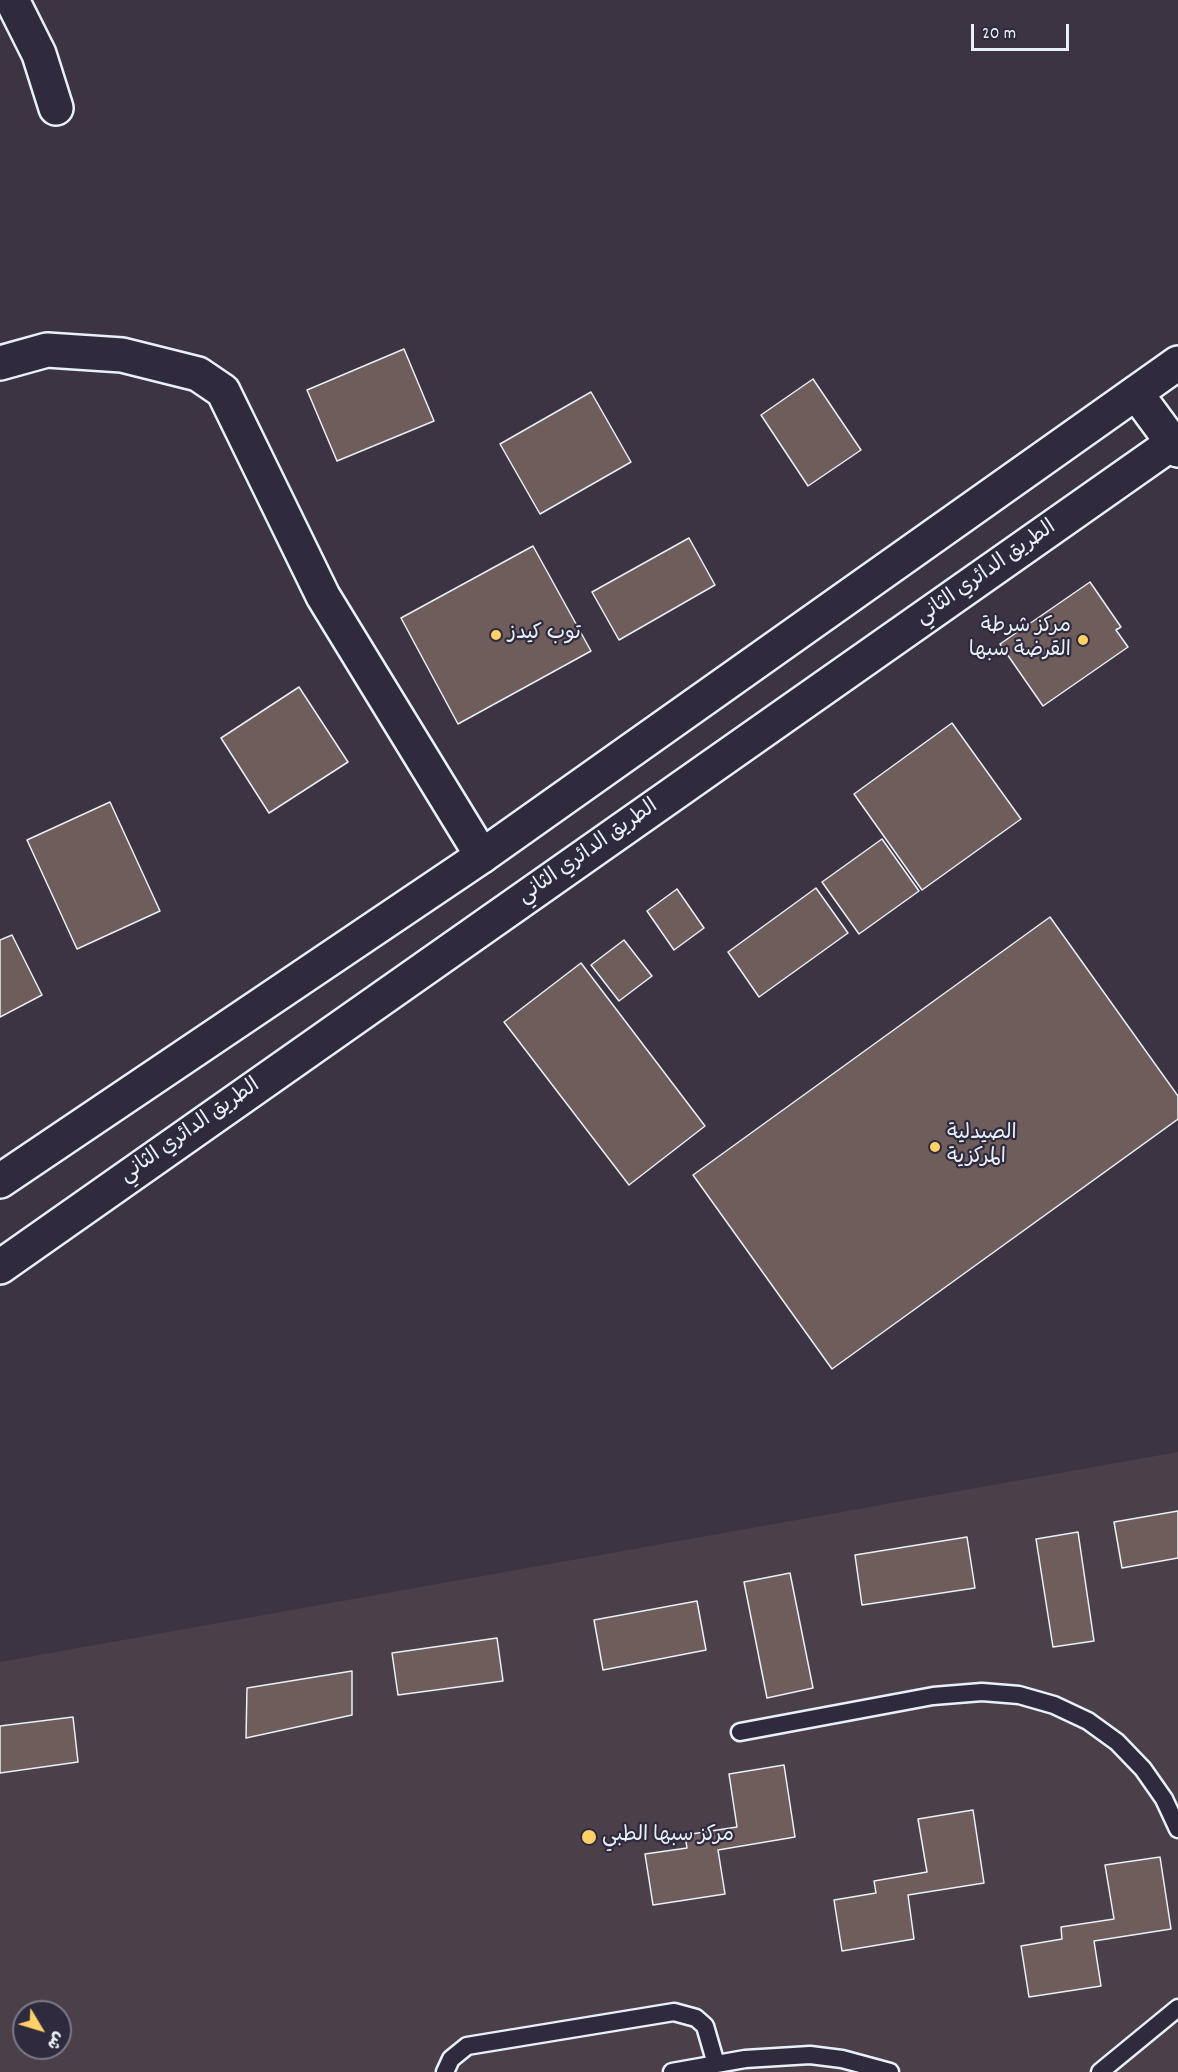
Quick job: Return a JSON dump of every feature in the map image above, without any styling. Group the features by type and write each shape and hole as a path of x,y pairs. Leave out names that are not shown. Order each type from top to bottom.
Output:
{"main road":[{"path":"12,0 39,54 56,108"},
{"path":"0,363 47,350 122,355 198,374 223,391 323,596 482,856"},
{"path":"0,1181 482,856 1178,363"},
{"path":"1136,393 1176,444"},
{"name":"الطريق الدائري الثاني","path":"0,1267 1176,444"}],"lane":[{"path":"740,1732 933,1696 982,1692 1019,1695 1054,1705 1088,1721 1117,1742 1143,1768 1164,1799 1178,1829"},
{"path":"1100,2072 1178,2008"},
{"path":"446,2072 451,2059 467,2046 674,2012 686,2013 705,2026 716,2064"},
{"path":"672,2072 777,2055 810,2055 842,2059 890,2072"}],"shaded area":[{"name":"مركز سبها الطبي","path":"1178,1452 1178,2072 0,2072 0,1662"}],"building":[{"path":"404,349 434,421 337,461 307,390"},
{"path":"813,379 861,450 808,486 761,415"},
{"path":"591,392 631,462 540,514 500,444"},
{"path":"689,538 715,585 619,640 592,592"},
{"name":"توب كيدز","path":"533,546 591,651 458,724 401,618"},
{"path":"1090,582 1121,627 1116,630 1128,647 1043,706 1000,644"},
{"path":"299,687 348,762 269,813 221,738"},
{"path":"952,723 1021,819 922,890 854,794"},
{"path":"110,802 160,911 77,949 27,840"},
{"path":"882,839 919,891 859,934 822,882"},
{"path":"816,888 848,933 759,997 728,952"},
{"path":"677,889 704,928 674,950 647,911"},
{"name":"الصيدلية المركزية","path":"1050,917 1178,1096 1178,1119 832,1369 693,1175"},
{"path":"12,935 42,995 0,1017 0,940"},
{"path":"624,940 652,976 619,1001 591,965"},
{"path":"581,963 705,1126 629,1185 504,1022"},
{"path":"1178,1511 1178,1558 1122,1568 1114,1522"},
{"path":"1078,1532 1094,1641 1053,1647 1036,1539"},
{"path":"967,1537 975,1588 862,1605 855,1555"},
{"path":"790,1573 813,1688 767,1698 744,1582"},
{"path":"697,1601 706,1650 603,1670 594,1620"},
{"path":"497,1638 503,1681 398,1695 392,1653"},
{"path":"352,1671 352,1715 246,1738 247,1688"},
{"path":"73,1717 78,1762 0,1773 0,1726"},
{"path":"784,1765 795,1837 718,1850 725,1894 653,1905 645,1854 687,1848 685,1835 737,1827 729,1774"},
{"path":"973,1810 984,1883 908,1895 914,1939 842,1951 834,1900 876,1893 874,1881 927,1872 918,1819"},
{"path":"1160,1857 1171,1929 1094,1941 1101,1986 1029,1997 1021,1946 1062,1939 1061,1927 1114,1919 1105,1865"}],"place":[{"name":"توب كيدز","path":"496,635"},
{"name":"مركز شرطة القرضة سبها","path":"1083,640"},
{"name":"الصيدلية المركزية","path":"935,1147"},
{"name":"مركز سبها الطبي","path":"589,1837"}]}
